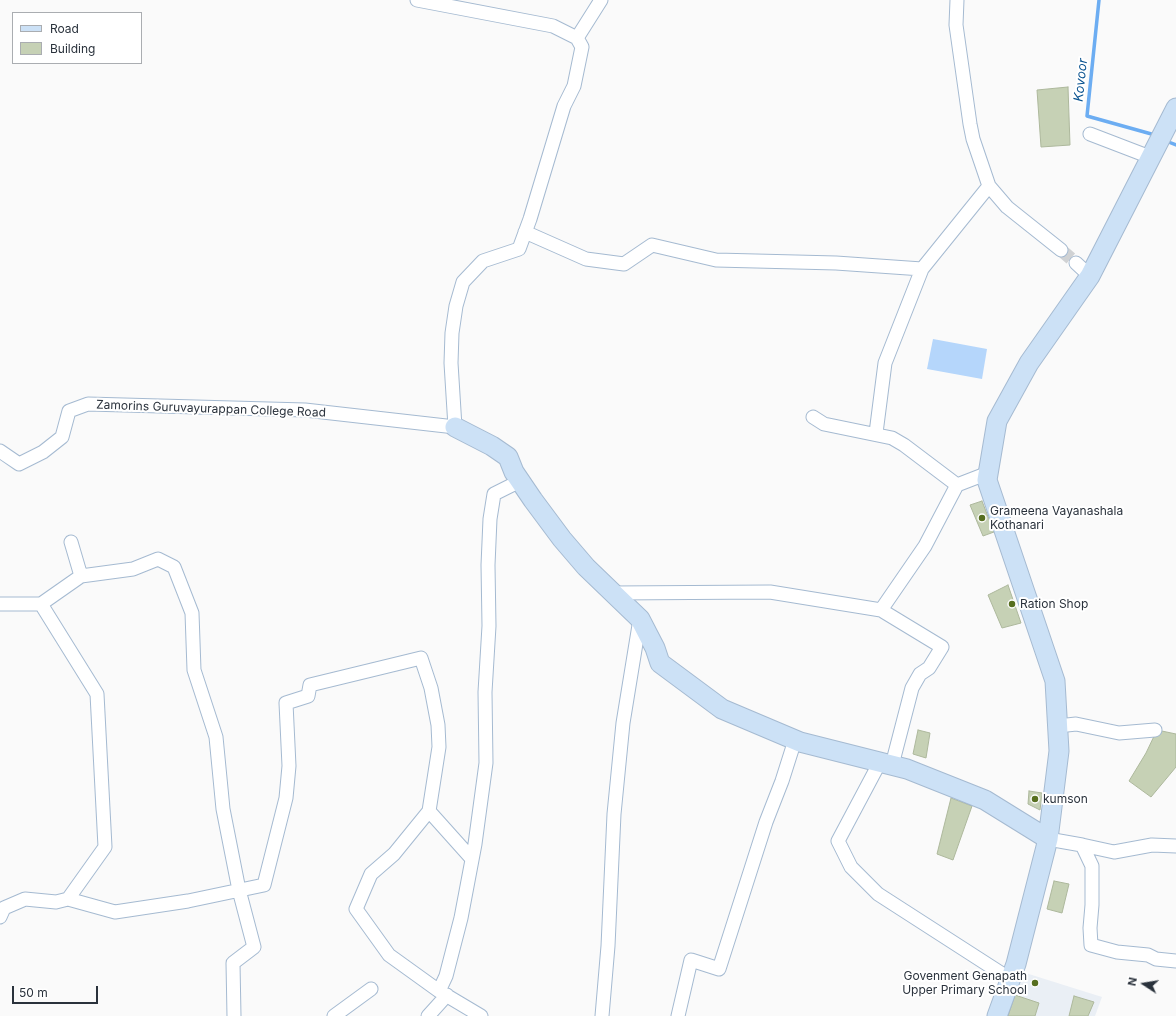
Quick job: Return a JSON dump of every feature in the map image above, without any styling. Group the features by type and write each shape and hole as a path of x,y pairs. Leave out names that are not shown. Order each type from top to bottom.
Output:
{"main road":[{"path":"997,1016 1016,964 1048,838 1059,751 1055,681 987,480 997,421 1029,363 1090,276 1175,110"},
{"path":"454,428 492,446 508,457 520,481 562,539 586,567 640,618 655,648 660,663 722,709 795,740 907,769 986,800 1048,838"}],"street":[{"path":"417,0 554,26 577,38 582,47 574,86 564,106 519,249 483,260 463,282 456,306 452,333 451,363 454,428"},
{"path":"577,38 601,0"},
{"path":"957,0 956,25 969,119 973,139 989,186 1007,207 1061,250"},
{"path":"1090,134 1151,155"},
{"path":"876,433 885,363 922,269 989,186"},
{"path":"525,232 586,259 624,264 652,245 716,260 836,262 922,269"},
{"path":"1076,263 1090,276"},
{"name":"Zamorins Guruvayurappan College Road","path":"0,451 19,464 43,452 62,437 69,411 88,404 305,410 454,428"},
{"path":"813,417 824,424 850,431 876,433 892,438 904,445 957,485"},
{"path":"881,610 925,546 957,485 988,473"},
{"path":"428,1016 443,993 472,859 486,763 485,692 489,626 488,565 490,519 494,494 520,481"},
{"path":"71,542 81,576"},
{"path":"0,604 41,604 81,576 133,569 158,559 174,567 192,613 194,670 216,737 223,809 239,890 254,947 233,963 234,1016"},
{"path":"613,592 770,592 881,610 942,647 929,668 920,674 912,688 886,764 838,842 851,867 878,894 1010,979"},
{"path":"41,604 97,694 105,847 68,899"},
{"path":"602,1016 615,806 624,715 640,618"},
{"path":"0,917 4,908 25,899 56,902 68,899 115,912 188,901 264,885 286,798 289,766 286,703 308,696 310,685 421,658 431,688 438,725 439,746 429,811 394,854 371,874 356,909 389,955 443,993 481,1016"},
{"path":"1058,726 1076,724 1119,733 1154,730"},
{"path":"678,1016 691,960 719,969 766,822 782,781 795,740"},
{"path":"429,811 472,859"},
{"path":"1048,838 1114,852 1152,845 1176,846"},
{"path":"1082,845 1092,866 1092,905 1090,928 1091,945 1117,952 1148,955 1156,959 1176,961"},
{"path":"334,1016 371,989"}],"shaded area":[{"path":"933,339 987,349 982,379 927,369"},
{"name":"Govenment Genapath Upper Primary School","path":"1016,970 1102,997 1095,1016 1000,1016"}],"building":[{"path":"1068,87 1070,145 1041,147 1037,90"},
{"name":"Grameena Vayanashala Kothanari","path":"982,501 994,532 983,536 970,505"},
{"path":"1008,585 1021,623 1002,628 988,595"},
{"path":"918,730 930,733 926,758 913,754"},
{"path":"1157,730 1176,734 1176,767 1151,797 1129,781 1146,753"},
{"name":"kumson","path":"1029,791 1042,793 1040,810 1028,804"},
{"path":"951,798 972,806 953,860 937,854"},
{"path":"1054,881 1069,884 1062,913 1047,909"},
{"path":"1015,995 1039,1003 1035,1016 1008,1016"},
{"path":"1074,996 1094,1002 1088,1016 1069,1016"}],"waterway":[{"name":"Kovoor","path":"1099,0 1087,116 1155,135"},
{"name":"Kovoor","path":"1166,141 1176,145"}],"tunnel":[{"path":"1061,250 1076,263"}],"place":[{"name":"Grameena Vayanashala Kothanari","path":"982,518"},
{"name":"Ration Shop","path":"1012,604"},
{"name":"kumson","path":"1035,799"},
{"name":"Govenment Genapath Upper Primary School","path":"1035,983"}]}
